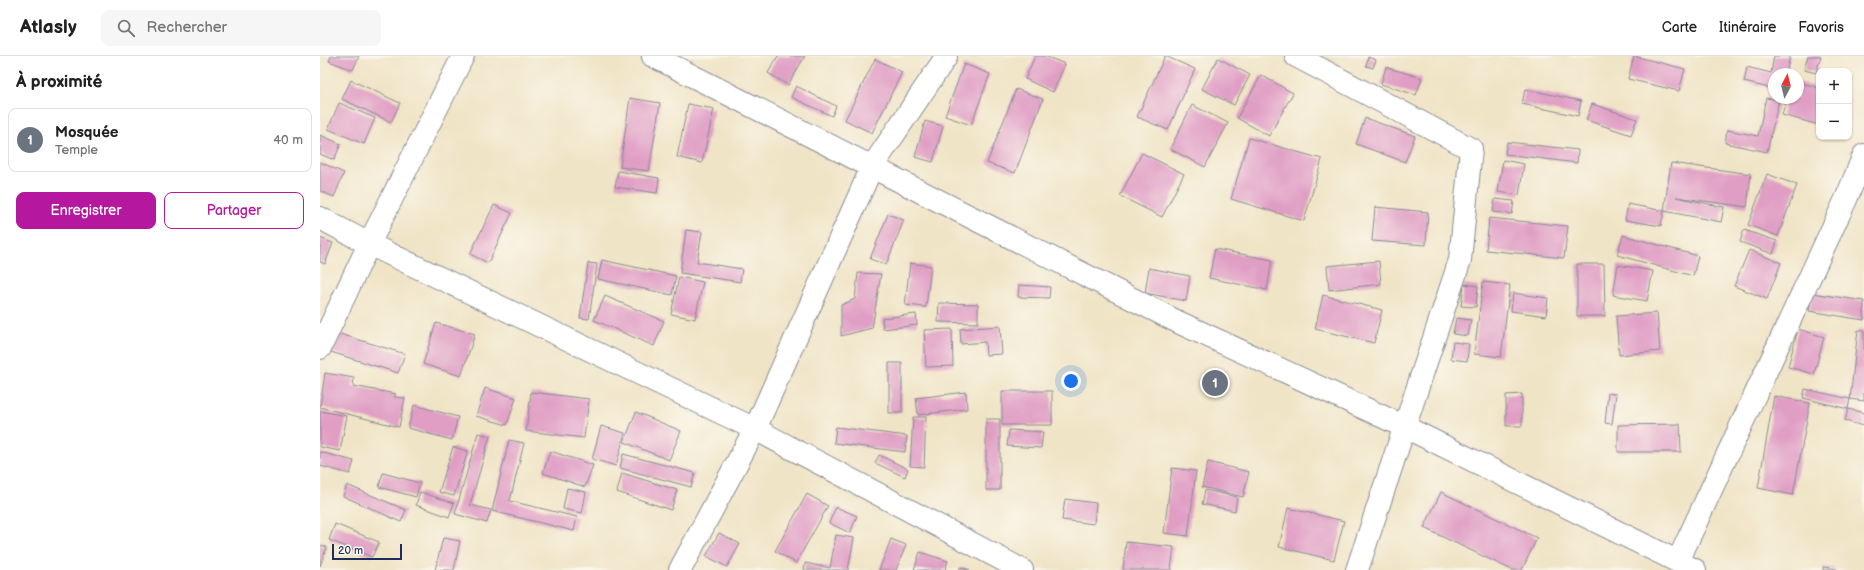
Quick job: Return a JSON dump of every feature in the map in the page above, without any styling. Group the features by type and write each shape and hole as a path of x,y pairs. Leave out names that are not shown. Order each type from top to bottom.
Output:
{"street":[{"path":"320,348 369,244 463,56"},
{"path":"653,56 1178,322 1405,427 1686,566 1855,199 1864,154"},
{"path":"680,570 755,429 872,167 946,58 945,56"},
{"path":"1296,56 1471,149 1460,260 1357,570"},
{"path":"320,218 369,244 755,429 1022,570"}],"building":[{"path":"331,56 359,56 353,70 329,61"},
{"path":"778,56 805,56 788,85 768,73"},
{"path":"1035,56 1045,56 1065,64 1053,92 1025,79"},
{"path":"1165,56 1195,69 1168,130 1137,117"},
{"path":"1634,56 1685,69 1679,91 1628,79"},
{"path":"1774,56 1790,56 1787,68 1772,68"},
{"path":"1808,56 1821,56 1817,68 1816,68 1816,73 1804,70"},
{"path":"1368,57 1376,60 1373,68 1366,66"},
{"path":"1218,58 1250,75 1234,105 1202,89"},
{"path":"875,59 902,72 872,133 845,120"},
{"path":"964,64 990,74 971,125 945,116"},
{"path":"1386,67 1422,78 1416,95 1381,84"},
{"path":"1747,67 1768,72 1768,88 1744,82"},
{"path":"1261,75 1293,93 1269,136 1237,118"},
{"path":"351,80 400,103 391,122 342,99"},
{"path":"1804,84 1816,87 1816,124 1782,115 1785,104 1804,104"},
{"path":"796,86 836,106 832,116 791,97"},
{"path":"1016,89 1043,99 1015,173 987,163"},
{"path":"1525,89 1581,101 1578,116 1522,104"},
{"path":"630,98 660,103 649,171 620,167"},
{"path":"1766,98 1768,98 1768,104 1778,104 1767,152 1725,143 1727,130 1758,136"},
{"path":"339,103 375,118 364,144 328,129"},
{"path":"688,104 714,109 702,163 677,157"},
{"path":"1592,104 1637,119 1631,135 1586,120"},
{"path":"1192,105 1228,123 1205,167 1170,149"},
{"path":"1365,118 1415,136 1405,162 1356,144"},
{"path":"925,121 943,126 933,162 915,157"},
{"path":"320,135 341,144 334,160 320,154"},
{"path":"1249,138 1322,159 1304,221 1231,199"},
{"path":"1507,142 1578,150 1577,163 1505,154"},
{"path":"1142,153 1184,174 1162,217 1120,196"},
{"path":"1503,160 1524,164 1519,195 1498,192"},
{"path":"320,162 344,173 334,197 320,191"},
{"path":"1671,163 1751,174 1747,207 1676,197 1724,207 1721,222 1664,211"},
{"path":"618,171 659,178 657,193 615,187"},
{"path":"1767,174 1797,185 1778,236 1748,225"},
{"path":"1495,199 1514,201 1512,214 1493,212"},
{"path":"1628,204 1664,211 1661,226 1625,220"},
{"path":"494,205 512,213 488,263 470,254"},
{"path":"1375,207 1428,212 1426,245 1372,241"},
{"path":"888,214 904,220 886,265 870,259"},
{"path":"1489,218 1568,226 1564,258 1486,250"},
{"path":"686,230 702,232 697,262 742,269 740,282 680,273"},
{"path":"1744,230 1777,241 1773,254 1740,242"},
{"path":"1623,235 1698,256 1693,276 1617,255"},
{"path":"320,238 333,243 325,264 320,262"},
{"path":"1215,249 1272,260 1267,290 1209,278"},
{"path":"1749,250 1781,263 1767,299 1734,286"},
{"path":"602,260 676,276 672,295 598,279"},
{"path":"1379,261 1381,284 1329,290 1327,266"},
{"path":"588,263 597,264 589,319 580,318"},
{"path":"910,263 931,266 926,307 905,305"},
{"path":"1577,264 1604,264 1605,316 1577,316"},
{"path":"1618,265 1653,271 1647,301 1613,295"},
{"path":"1149,268 1190,276 1186,301 1145,293"},
{"path":"858,273 881,274 872,328 841,336 841,305 855,299"},
{"path":"679,277 703,282 695,319 671,314"},
{"path":"1483,282 1510,285 1501,357 1474,354"},
{"path":"1464,284 1478,286 1476,307 1461,306"},
{"path":"1019,285 1050,287 1049,298 1018,297"},
{"path":"1513,293 1548,298 1546,316 1511,311"},
{"path":"1812,293 1864,301 1864,320 1809,311"},
{"path":"1323,295 1382,310 1374,343 1315,329"},
{"path":"605,296 664,321 654,346 594,320"},
{"path":"939,303 978,304 978,323 938,322"},
{"path":"1657,313 1660,351 1619,355 1616,316"},
{"path":"916,314 917,325 883,329 882,318"},
{"path":"1456,318 1471,320 1468,336 1453,334"},
{"path":"436,323 475,334 461,376 423,364"},
{"path":"1000,326 1002,354 986,355 985,342 961,344 960,329"},
{"path":"952,329 953,366 926,367 924,330"},
{"path":"1798,329 1824,337 1814,374 1788,367"},
{"path":"1858,330 1864,331 1864,401 1850,399"},
{"path":"337,333 405,354 398,373 331,352"},
{"path":"1453,342 1469,344 1467,361 1451,359"},
{"path":"889,363 902,363 902,413 889,413"},
{"path":"325,373 354,378 353,386 396,394 394,397 405,398 399,427 320,407"},
{"path":"485,388 516,398 507,425 476,416"},
{"path":"1805,389 1850,399 1848,409 1803,398"},
{"path":"1002,391 1052,391 1052,425 1002,425"},
{"path":"531,392 589,399 584,438 526,431"},
{"path":"966,392 967,409 918,415 916,398"},
{"path":"1608,393 1616,394 1612,424 1605,423"},
{"path":"1522,394 1522,426 1506,426 1506,395"},
{"path":"1774,396 1810,403 1793,495 1758,488"},
{"path":"414,405 458,417 452,440 408,428"},
{"path":"1848,409 1864,413 1864,426 1845,421"},
{"path":"320,411 347,416 340,451 320,447"},
{"path":"636,412 681,431 669,460 624,442"},
{"path":"913,417 926,417 924,467 910,466"},
{"path":"986,419 1000,419 1000,490 986,490"},
{"path":"1680,424 1681,452 1618,452 1618,425"},
{"path":"601,426 625,433 616,466 592,459"},
{"path":"836,427 907,436 905,452 834,443"},
{"path":"1009,430 1043,432 1041,448 1007,446"},
{"path":"478,433 490,436 470,505 491,510 487,523 455,514"},
{"path":"509,440 524,443 510,501 577,517 574,531 492,511"},
{"path":"453,447 468,451 454,496 439,492"},
{"path":"550,451 593,465 585,487 543,473"},
{"path":"320,452 354,461 350,474 320,466"},
{"path":"623,454 695,473 691,487 620,468"},
{"path":"879,455 908,469 905,477 875,463"},
{"path":"1208,462 1249,472 1243,497 1202,487"},
{"path":"1172,468 1196,471 1188,536 1164,533"},
{"path":"383,473 420,483 416,497 379,487"},
{"path":"622,473 677,490 671,510 617,492"},
{"path":"347,485 406,510 401,522 343,496"},
{"path":"567,488 586,492 582,513 563,509"},
{"path":"1205,490 1237,497 1235,511 1202,504"},
{"path":"420,492 454,503 449,517 416,505"},
{"path":"1441,492 1537,538 1522,570 1512,570 1424,528"},
{"path":"807,494 828,506 796,563 775,551"},
{"path":"1065,499 1096,503 1094,524 1062,520"},
{"path":"836,507 857,516 850,533 829,523"},
{"path":"1288,508 1344,521 1334,560 1279,547"},
{"path":"335,524 379,542 372,557 329,540"},
{"path":"719,533 740,544 727,567 706,556"},
{"path":"836,535 854,538 848,570 804,570 805,563 830,568"},
{"path":"443,538 460,541 454,570 435,570"},
{"path":"891,539 906,545 896,570 879,570"},
{"path":"1126,542 1174,547 1171,570 1123,570"},
{"path":"320,545 327,547 320,566"},
{"path":"920,552 948,561 945,570 914,570"},
{"path":"961,567 970,570 959,570"},
{"path":"1823,567 1837,569 1837,570 1823,570"}],"place":[{"name":"Mosquée","path":"1215,383"}]}
